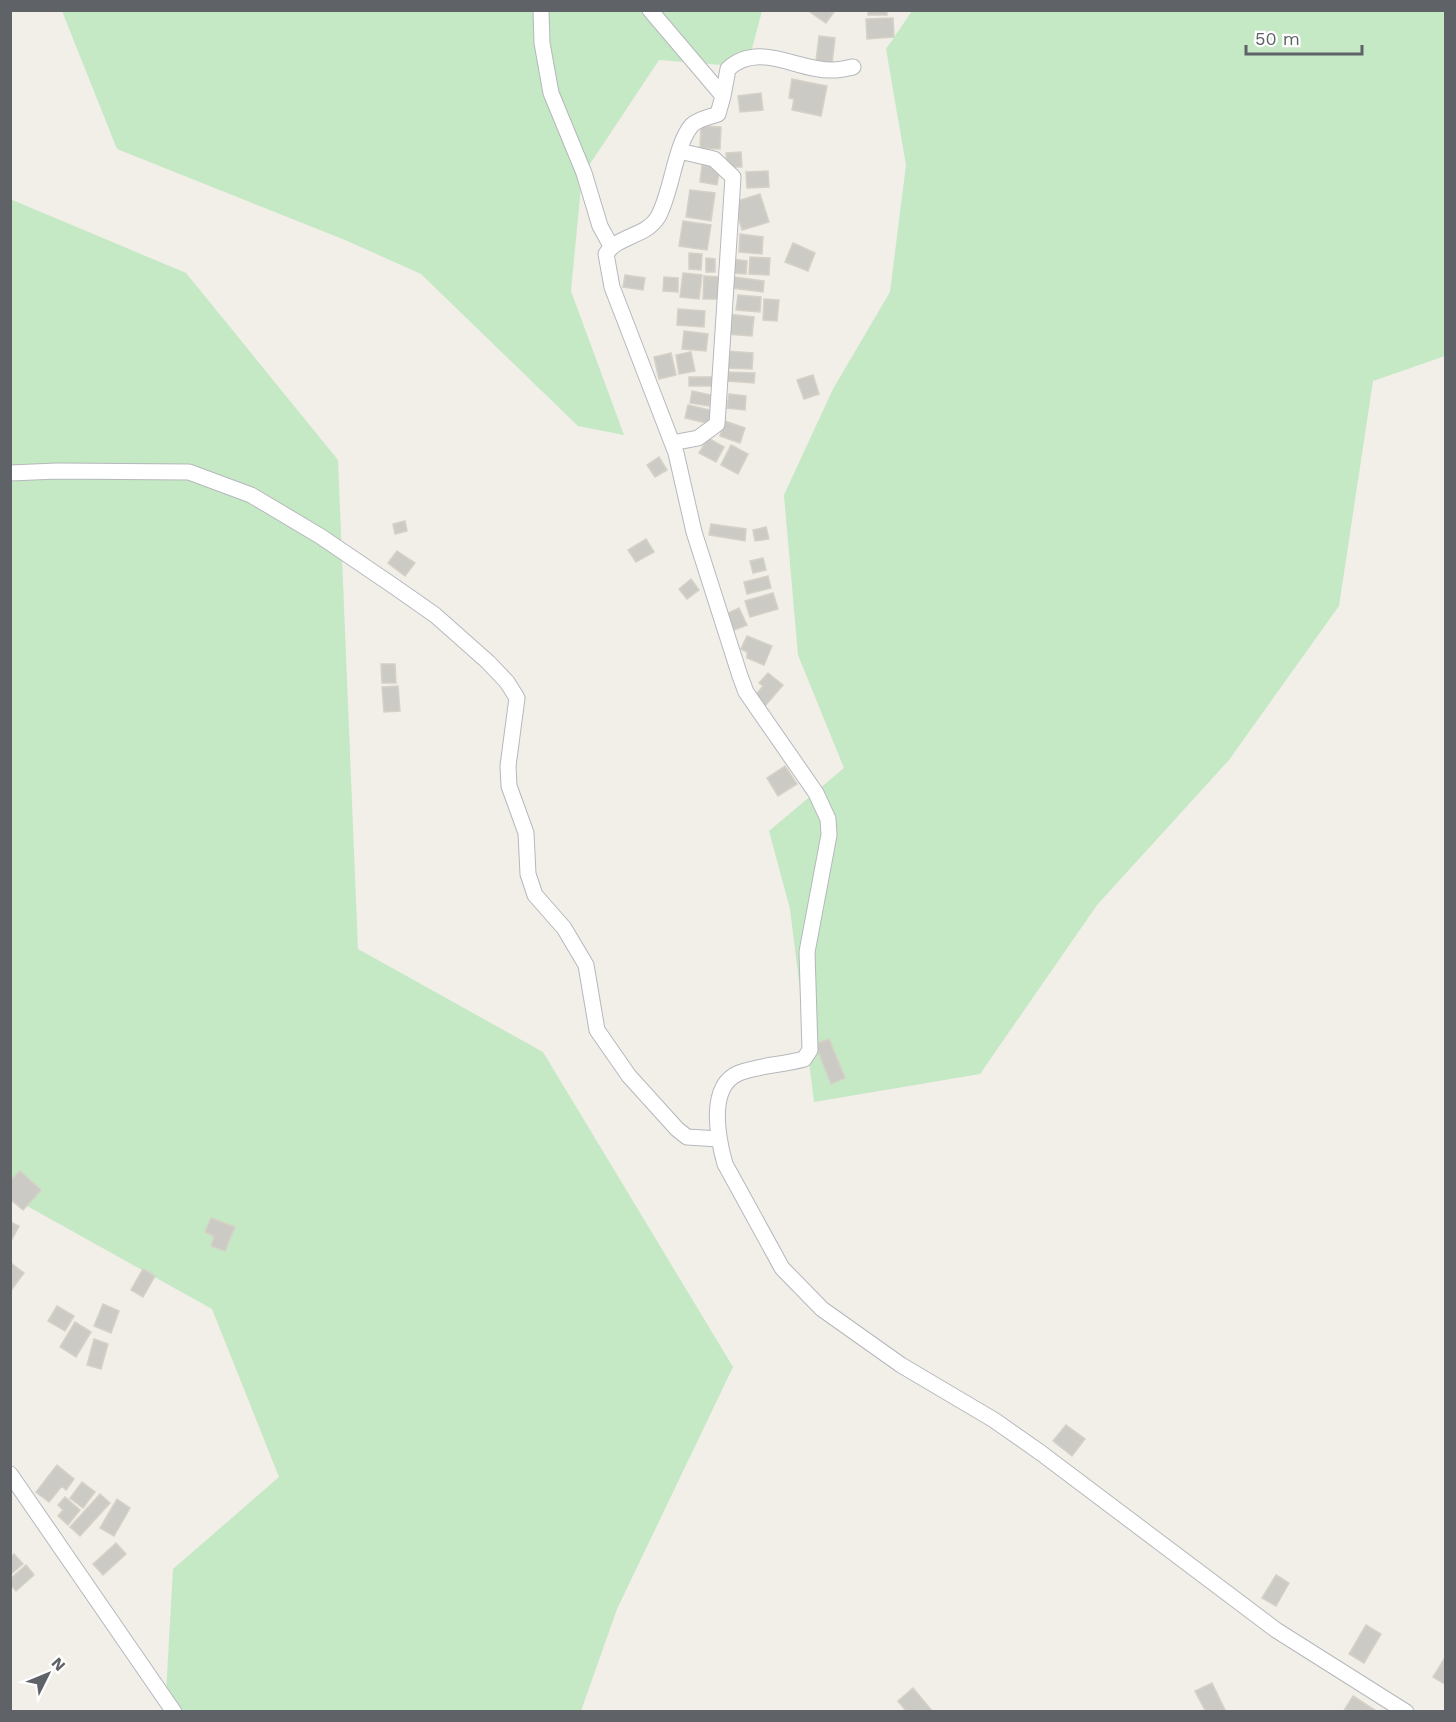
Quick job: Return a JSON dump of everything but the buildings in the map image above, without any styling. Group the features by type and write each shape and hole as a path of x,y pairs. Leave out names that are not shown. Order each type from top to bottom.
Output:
{"street":[{"path":"542,10 542,43 551,93 584,173 600,226 611,246"},
{"path":"650,10 723,96"},
{"path":"853,67 833,70 765,56 747,58 728,69 718,114 694,123 684,137 676,167 657,218 643,231 611,246 606,254 612,287 672,443 694,532 746,692 816,793 828,819 829,835 807,952 808,1055 804,1059 745,1072 731,1078 721,1094 719,1139 725,1164 782,1268 822,1309 902,1365 994,1420 1041,1453 1276,1630 1406,1712"},
{"path":"672,443 698,438 717,424 733,177 714,159 679,151"},
{"path":"10,473 189,472 241,491 320,536 395,587 435,615 488,662 507,682 517,698 508,766 509,786 526,833 528,874 535,895 564,928 586,965 597,1030 629,1076 677,1129 687,1137 719,1139"},
{"path":"10,1474 174,1712"}],"green space":[{"path":"62,11 762,11 747,67 659,60 582,176 571,291 624,435 578,426 421,274 345,240 117,149"},
{"path":"912,11 1445,11 1445,356 1373,381 1339,606 1229,760 1097,905 980,1074 814,1102 790,909 769,831 844,768 798,655 784,495 833,389 890,292 906,165 886,49"},
{"path":"10,199 186,273 338,460 358,949 543,1052 733,1367 617,1609 581,1711 165,1711 173,1569 279,1477 212,1309 11,1197"}]}
